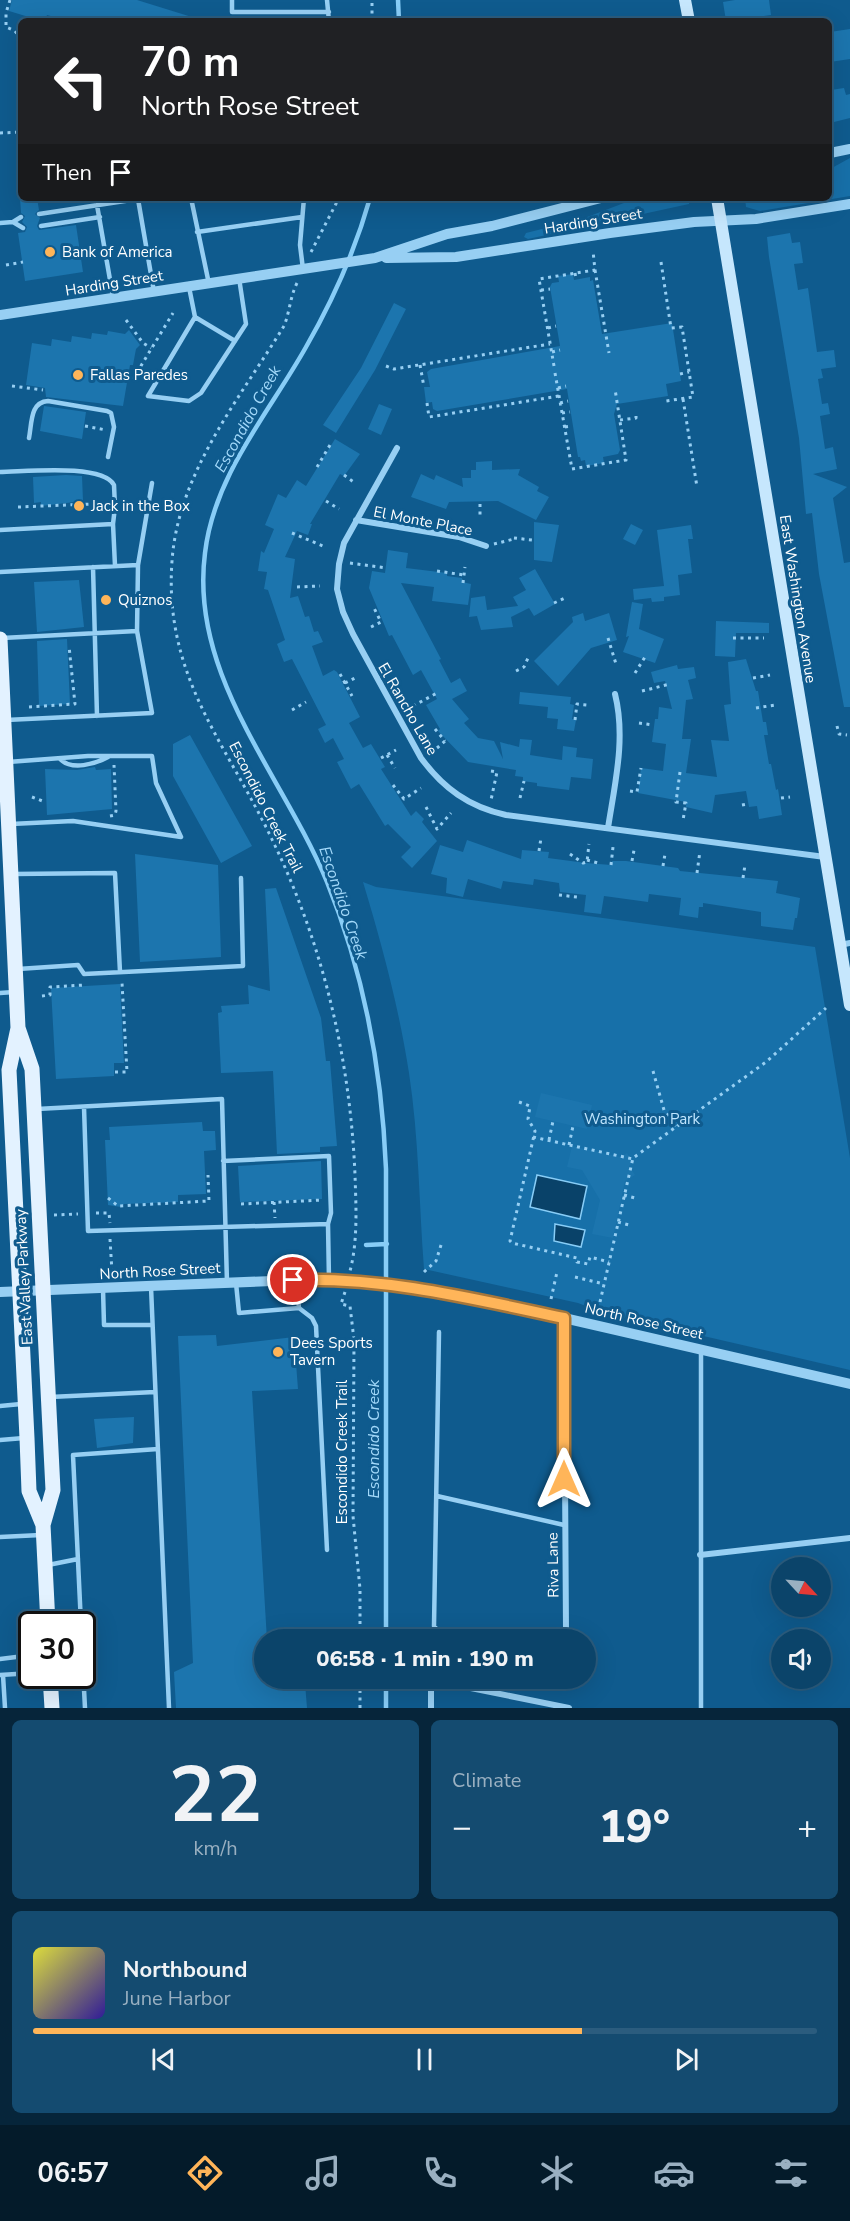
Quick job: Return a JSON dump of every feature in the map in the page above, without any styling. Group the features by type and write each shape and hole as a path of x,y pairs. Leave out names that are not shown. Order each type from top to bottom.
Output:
{"main road":[{"path":"685,0 688,18"},
{"name":"East Washington Avenue","path":"718,201 825,857 845,944 850,1005"},
{"name":"East Valley Parkway","path":"0,639 9,824 5,856 11,874 18,1028 5,1086 20,1292 29,1491 43,1530 47,1611"},
{"name":"East Valley Parkway","path":"18,1028 32,1069 53,1490 43,1530"},
{"path":"51,1689 52,1708"}],"street":[{"path":"832,153 850,149"},
{"name":"Harding Street","path":"375,258 447,234 492,226 589,201"},
{"name":"Harding Street","path":"0,315 375,258 456,256 610,233 756,219 850,204"},
{"name":"El Rancho Lane","path":"397,448 344,543 337,589 343,612 421,758 434,775 462,799 491,812 825,857"},
{"name":"El Monte Place","path":"356,520 459,537 486,546"},
{"path":"608,828 621,743 621,718 615,694"},
{"name":"North Rose Street","path":"0,1292 296,1280 361,1281 415,1287 564,1318 850,1384"},
{"name":"Riva Lane","path":"564,1318 566,1629"},
{"path":"700,1555 850,1538"},
{"path":"431,1708 431,1680 569,1708"}],"lane":[{"path":"232,0 232,12 328,12"},
{"path":"327,0 329,18"},
{"path":"39,214 117,201"},
{"path":"138,201 154,292"},
{"path":"192,201 209,284"},
{"path":"304,201 300,245 307,269"},
{"path":"98,205 114,298"},
{"path":"0,223 13,222 21,217"},
{"path":"41,226 100,217"},
{"path":"197,232 302,217"},
{"path":"13,222 23,228"},
{"path":"189,286 195,317 148,396 189,402 201,393 246,324 239,279"},
{"path":"195,317 234,341"},
{"path":"29,438 34,409 44,401 107,411 113,417 114,431 108,457"},
{"path":"0,472 77,471 105,476 114,485 115,566"},
{"path":"4,720 152,713 137,631 138,565 152,483"},
{"path":"0,530 113,524"},
{"path":"0,572 138,565"},
{"path":"93,567 97,716"},
{"path":"0,639 137,631"},
{"path":"60,759 69,765 88,764 112,756"},
{"path":"6,762 152,756 156,783 182,837 73,821 9,824"},
{"path":"11,874 115,873 120,972"},
{"path":"15,969 78,965 84,974 243,966 242,878"},
{"path":"0,993 16,992"},
{"path":"34,1109 222,1099 225,1225 231,1283 239,1313 299,1308 312,1318 316,1326 327,1550"},
{"path":"84,1107 88,1231 225,1225 328,1224"},
{"path":"223,1161 329,1156 331,1200 328,1224 329,1280"},
{"path":"296,1280 299,1308"},
{"path":"151,1287 169,1708"},
{"path":"103,1289 104,1325 152,1325"},
{"path":"436,1629 434,1626 439,1332"},
{"path":"701,1708 702,1349"},
{"path":"48,1397 155,1392"},
{"path":"0,1406 25,1404"},
{"path":"0,1440 27,1438"},
{"path":"80,1611 73,1455 158,1449"},
{"path":"437,1496 564,1525"},
{"path":"0,1537 43,1530"},
{"path":"45,1565 78,1559"},
{"path":"0,1659 18,1657"},
{"path":"5,1708 2,1675 18,1674"},
{"path":"84,1689 85,1708"}],"path":[{"path":"10,0 6,13 6,27 18,35"},
{"path":"372,0 372,18"},
{"path":"0,133 18,132"},
{"name":"Escondido Creek Trail","path":"338,201 307,269 290,298 290,307 284,326 213,441 188,490 172,561 173,612 180,655 194,696 258,810 288,874 319,955 344,1064 353,1141 354,1257 341,1304 350,1306 353,1327 353,1516 360,1590 360,1629"},
{"path":"593,251 609,353"},
{"path":"6,265 23,262"},
{"path":"661,262 671,328 682,327 693,398 666,401"},
{"path":"554,366 539,279 595,270"},
{"path":"575,273 576,279"},
{"path":"542,290 550,289"},
{"path":"133,379 173,313"},
{"path":"126,321 142,343 151,348"},
{"path":"548,328 556,326"},
{"path":"386,366 394,369 470,359 550,344"},
{"path":"552,352 560,350"},
{"path":"420,365 424,387"},
{"path":"680,374 689,372"},
{"path":"555,373 572,469 626,460 615,389"},
{"path":"12,386 43,390"},
{"path":"558,388 566,386"},
{"path":"538,394 539,399"},
{"path":"527,396 527,401"},
{"path":"427,403 429,417 559,396"},
{"path":"683,399 697,487"},
{"path":"500,400 500,406"},
{"path":"560,403 568,401"},
{"path":"485,403 486,408"},
{"path":"478,404 479,409"},
{"path":"463,407 464,412"},
{"path":"442,410 442,415"},
{"path":"562,413 570,411"},
{"path":"620,420 636,418 636,413"},
{"path":"85,426 114,431"},
{"path":"565,427 572,426"},
{"path":"317,467 330,445"},
{"path":"344,475 355,483"},
{"path":"326,501 339,509"},
{"path":"18,507 92,504"},
{"path":"480,504 480,517"},
{"path":"291,533 323,546"},
{"path":"486,546 514,538 532,540"},
{"path":"358,564 387,568"},
{"path":"463,583 465,567"},
{"path":"437,571 464,575"},
{"path":"297,586 320,586"},
{"path":"554,603 565,598"},
{"path":"370,627 381,621 374,609"},
{"path":"734,638 764,638"},
{"path":"608,639 616,664"},
{"path":"29,707 75,704 70,645 59,646"},
{"path":"635,673 645,657"},
{"path":"516,671 524,667 528,658"},
{"path":"339,674 352,696"},
{"path":"753,678 770,675"},
{"path":"345,683 356,678"},
{"path":"642,691 670,684"},
{"path":"413,706 437,693"},
{"path":"292,710 306,702"},
{"path":"575,720 577,704 587,705"},
{"path":"756,708 775,705"},
{"path":"639,723 653,724"},
{"path":"837,726 839,734 847,735"},
{"path":"435,729 445,740 437,748"},
{"path":"381,758 396,750"},
{"path":"387,755 394,768"},
{"path":"102,815 116,815 112,756"},
{"path":"630,791 637,792 641,768"},
{"path":"491,771 497,772 492,792"},
{"path":"680,772 676,802 686,803 683,820"},
{"path":"520,798 524,781"},
{"path":"393,785 404,799 422,788"},
{"path":"32,797 45,801"},
{"path":"781,798 790,797"},
{"path":"742,805 747,804"},
{"path":"426,807 437,829 451,813"},
{"path":"539,851 541,838"},
{"path":"587,860 589,844"},
{"path":"611,865 613,848"},
{"path":"632,861 634,850"},
{"path":"570,854 583,863 587,860 598,863"},
{"path":"663,866 665,854"},
{"path":"697,873 699,859"},
{"path":"743,879 745,865"},
{"path":"560,895 577,897"},
{"path":"112,983 122,983 127,1072 115,1072"},
{"path":"42,996 50,995 50,987 91,985"},
{"path":"600,1302 633,1159 766,1062 826,1008"},
{"path":"653,1071 664,1110 676,1126"},
{"path":"519,1102 530,1106 528,1119 535,1131 512,1243 577,1258 577,1262 588,1264 590,1257 609,1262"},
{"path":"549,1140 553,1121"},
{"path":"569,1145 573,1126"},
{"path":"533,1137 633,1159"},
{"path":"108,1198 117,1205 209,1201 208,1175"},
{"path":"624,1196 635,1198"},
{"path":"241,1204 331,1200"},
{"path":"274,1202 275,1226"},
{"path":"109,1213 117,1205"},
{"path":"618,1222 629,1225"},
{"path":"424,1272 436,1262 442,1242"},
{"path":"551,1299 557,1272"},
{"path":"575,1277 604,1284"},
{"path":"360,1689 360,1708"}],"green space":[{"path":"850,158 850,196 832,199 832,168"},
{"path":"629,201 689,201 689,204 528,239 524,237 526,233 582,219"},
{"path":"745,201 820,201 760,211 746,207"},
{"name":"Washington Park","path":"363,882 376,887 815,947 850,1158 850,1370 604,1313 578,1303 424,1269 417,1146 409,1073 389,977"}],"shaded area":[{"path":"537,1175 587,1186 580,1219 530,1207"},
{"path":"555,1224 585,1230 581,1247 554,1241"}],"building":[{"path":"12,0 137,0 195,18 58,18 47,15 46,18 32,18 9,11"},
{"path":"769,0 771,15 726,18 723,2"},
{"path":"850,29 850,59 832,62 832,32"},
{"path":"844,88 846,95 850,94 850,118 832,122 832,90"},
{"path":"20,201 38,201 39,210 35,214 40,218 37,226 39,230 76,225 83,272 25,281 18,233 25,232 27,227 22,222 25,216 21,213"},
{"path":"790,233 792,243 800,242 803,263 794,264 798,290 808,288 817,352 834,350 836,367 821,369 823,378 818,379 822,404 828,403 830,414 820,416 825,449 833,447 837,469 813,474 847,487 833,498 844,563 850,562 850,707 844,707 819,574 812,513 806,514 799,438 769,257 767,237"},
{"path":"573,274 574,280 590,277 590,281 593,280 602,334 672,323 681,381 666,384 668,396 617,404 614,414 620,450 618,454 603,457 604,463 586,466 585,460 581,461 578,457 567,389 437,411 433,409 432,402 426,403 424,387 430,387 427,372 431,369 560,346 550,287 552,283 559,282 558,276"},
{"path":"394,303 406,309 375,370 336,433 323,425 361,368"},
{"name":"Fallas Paredes","path":"129,330 140,345 136,349 133,365 130,365 123,406 46,397 45,388 26,385 32,343 51,346 52,339 71,342 72,336 91,339 92,333 107,335 108,331 125,334"},
{"path":"379,404 392,409 381,435 368,429"},
{"path":"44,406 86,412 82,439 40,431"},
{"path":"335,439 360,454 344,476 340,474 310,524 312,524 308,535 297,531 285,557 295,559 290,598 298,596 305,617 309,616 314,632 318,631 323,642 312,646 323,676 334,670 337,672 360,717 349,723 363,748 371,744 385,767 381,769 411,816 416,811 424,819 422,822 437,841 412,868 401,857 411,847 388,824 385,826 359,784 351,789 337,762 344,759 333,738 325,743 318,729 326,725 292,659 284,662 277,644 285,640 268,590 264,589 267,572 258,571 261,551 264,553 274,529 265,525 278,494 286,498 297,480 306,486"},
{"path":"492,461 492,470 520,469 518,475 539,487 537,491 549,497 536,520 498,501 449,502 446,509 411,497 421,474 434,480 436,475 463,487 462,478 471,478 471,470 476,470 476,462"},
{"path":"82,476 83,501 41,506 41,502 34,503 33,477"},
{"path":"534,522 559,525 552,562 534,560"},
{"path":"631,524 643,530 635,545 623,539"},
{"path":"691,525 693,539 688,539 692,573 678,575 680,595 664,597 664,601 652,602 651,598 634,600 633,589 664,586 657,530"},
{"path":"388,550 408,553 406,568 447,573 447,576 462,578 462,582 471,584 468,605 432,601 434,587 401,583 451,683 460,678 467,691 452,699 469,719 464,723 478,738 494,741 503,759 500,742 519,747 520,739 532,740 530,755 562,760 563,746 577,748 576,757 593,759 591,779 571,777 569,790 537,786 537,783 523,781 523,777 515,776 516,770 468,762 438,731 440,729 426,705 437,699 421,670 413,675 392,635 389,636 369,588 372,571 385,573"},
{"path":"535,569 555,604 534,616 529,608 511,617 513,627 481,630 477,616 469,617 471,598 485,596 487,610 518,606 513,597 526,590 519,578"},
{"path":"79,580 84,627 37,632 34,582"},
{"path":"632,602 643,604 639,629 664,639 655,663 623,652 629,636 626,637"},
{"path":"583,613 585,621 609,613 617,640 591,648 558,686 534,661 573,622 572,617"},
{"path":"716,621 769,623 769,633 736,633 735,657 715,656"},
{"path":"67,639 70,704 39,706 37,641"},
{"path":"746,659 756,691 758,691 763,722 766,722 768,735 764,735 769,764 771,764 776,790 778,789 782,815 759,819 757,806 749,807 746,791 715,795 712,813 686,807 686,802 638,793 641,768 663,771 666,744 652,742 655,719 658,719 659,707 672,709 665,681 654,683 651,672 677,665 678,669 694,667 696,678 688,680 693,699 686,700 682,739 691,739 686,773 717,777 711,740 729,741 724,705 731,704 728,662"},
{"path":"520,692 571,697 570,704 574,705 572,719 576,720 574,731 557,729 558,719 547,718 548,707 519,704"},
{"path":"190,735 252,846 221,863 173,776 173,744"},
{"path":"95,767 96,770 111,769 112,809 47,815 45,769 77,770"},
{"path":"467,840 521,859 522,850 549,852 548,858 586,863 611,865 612,861 626,861 678,868 680,871 778,881 776,893 800,898 797,918 795,918 793,930 761,926 761,912 703,903 703,907 699,907 698,918 679,915 681,898 649,894 648,902 604,896 601,914 584,912 586,895 560,892 559,883 534,879 533,885 503,881 501,889 468,879 463,897 446,893 447,878 431,874 440,845 463,852"},
{"path":"135,854 218,865 221,957 140,962"},
{"path":"276,888 321,1018 326,1061 330,1061 337,1146 320,1147 320,1152 277,1154 273,1071 221,1073 218,1013 222,1012 221,1006 249,1004 248,985 270,991 265,889"},
{"path":"120,984 124,1063 114,1063 114,1076 56,1079 51,988"},
{"path":"541,1093 592,1105 587,1129 535,1117"},
{"path":"202,1122 203,1131 215,1131 216,1150 204,1151 206,1194 178,1195 178,1202 124,1204 121,1207 108,1205 105,1140 110,1140 109,1127"},
{"path":"572,1146 621,1157 627,1153 633,1163 629,1166 635,1175 625,1181 613,1238 592,1234 600,1200 582,1170 567,1167"},
{"path":"321,1161 322,1199 240,1202 238,1166"},
{"path":"216,1335 217,1346 294,1337 298,1389 252,1391 266,1629 254,1629 254,1689 305,1689 307,1708 176,1708 174,1672 193,1663 178,1336"},
{"path":"134,1417 133,1443 97,1448 94,1419"}],"waterway":[{"name":"Escondido Creek","path":"398,0 399,18"},
{"name":"Escondido Creek","path":"369,201 350,256 325,311 306,347 245,446 219,497 210,524 205,553 204,598 211,641 225,683 243,724 308,842 327,882 351,951 369,1023 380,1096 386,1169 386,1629"},
{"path":"366,1245 387,1244"},
{"name":"Escondido Creek","path":"386,1689 386,1708"}],"place":[{"name":"Bank of America","path":"50,252"},
{"name":"Fallas Paredes","path":"78,375"},
{"name":"Jack in the Box","path":"79,506"},
{"name":"Quiznos","path":"106,600"},
{"name":"Dees Sports Tavern","path":"278,1352"}],"route":[{"path":"293,1280 361,1281 399,1285 445,1292 564,1318 564,1479"}]}
